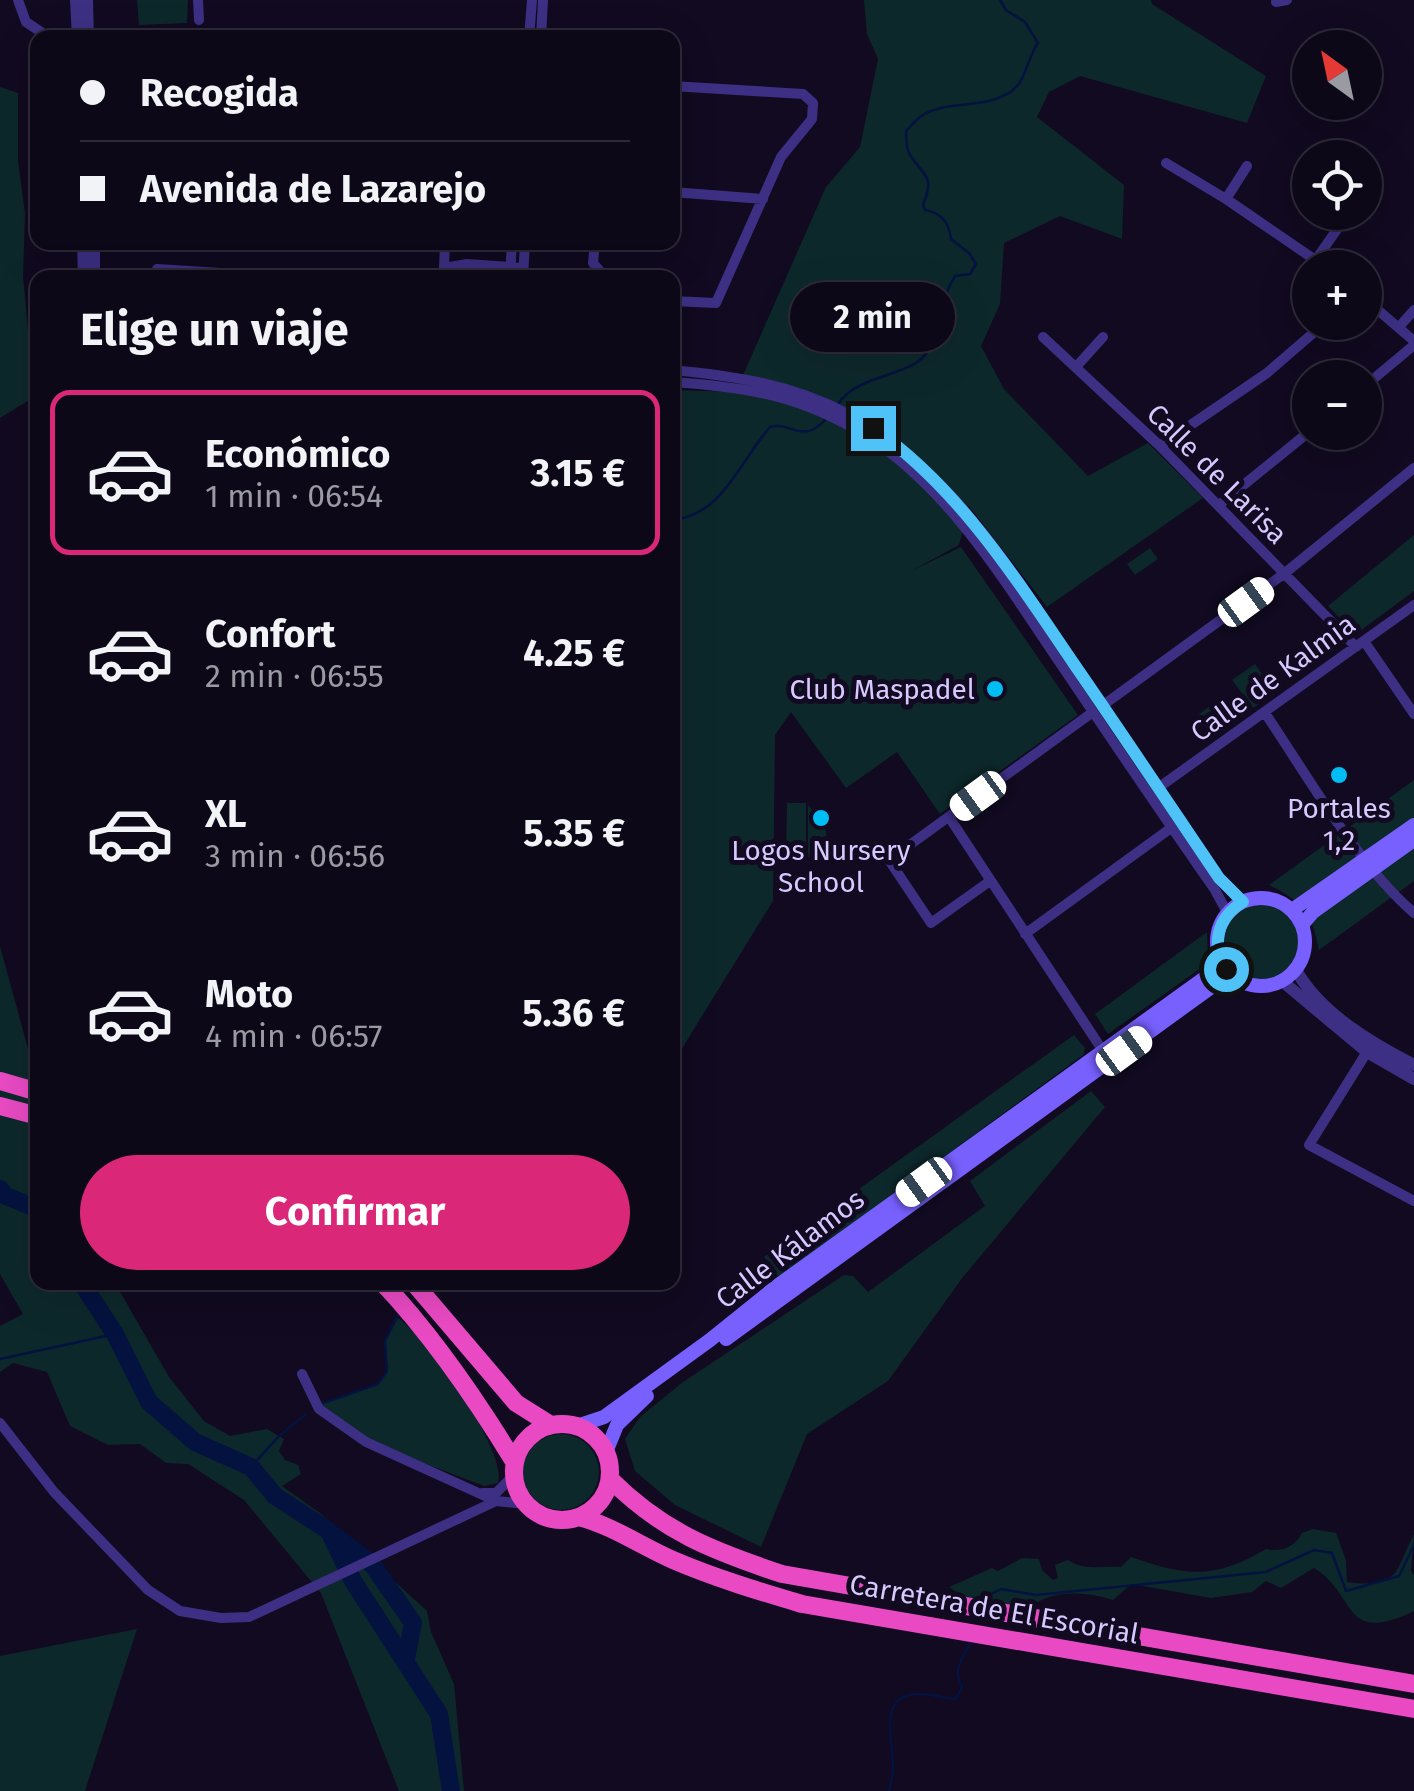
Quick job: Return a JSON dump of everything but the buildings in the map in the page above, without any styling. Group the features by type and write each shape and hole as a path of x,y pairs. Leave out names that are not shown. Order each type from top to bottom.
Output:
{"highway":[{"path":"0,1082 30,1090"},
{"path":"0,1106 30,1114"},
{"path":"389,1290 479,1406 515,1469 526,1504 550,1518 579,1517 599,1503 610,1479 606,1452 589,1432 577,1426 551,1425 516,1403 419,1290"},
{"path":"515,1469 528,1438 551,1425"},
{"name":"Carretera de El Escorial","path":"610,1479 653,1517 708,1549 782,1574 1414,1684"},
{"name":"Carretera de El Escorial","path":"579,1517 601,1523 727,1582 802,1604 1414,1710"}],"main road":[{"path":"1302,925 1414,825"},
{"path":"1292,910 1414,840"},
{"path":"1263,898 1292,910 1302,925 1305,948 1296,970 1282,981 1252,986 1233,976 1222,961 1217,942 1228,914 1243,902 1263,898"},
{"name":"Calle Kálamos","path":"577,1426 604,1417 777,1286 1210,974 1222,961"},
{"name":"Calle Kálamos","path":"606,1452 617,1425 642,1400 1217,983 1233,976"}],"street":[{"path":"18,0 26,22 38,30"},
{"path":"76,0 76,30"},
{"path":"87,0 88,30"},
{"path":"198,0 199,20"},
{"path":"530,30 532,0"},
{"path":"542,30 544,0"},
{"path":"680,86 803,94 813,104 812,118 780,157 716,303 680,301"},
{"path":"1166,163 1304,250"},
{"path":"1226,198 1246,166"},
{"path":"680,193 762,198"},
{"path":"451,270 468,264 500,270"},
{"path":"1399,327 1414,310"},
{"path":"1382,313 1414,343 1382,371"},
{"path":"1076,367 1103,336"},
{"name":"Calle de Larisa","path":"1043,337 1160,446 1285,574 1360,644 1414,714"},
{"path":"1160,446 1266,373 1305,340"},
{"path":"680,371 783,386 849,414 897,445 1031,600 1228,914"},
{"path":"680,382 741,381"},
{"path":"1220,505 1292,446"},
{"path":"990,881 931,922 889,860 1285,574 1414,468"},
{"name":"Calle de Kalmia","path":"1158,788 1414,604"},
{"path":"1098,709 1228,890 1243,902"},
{"path":"1264,712 1370,865 1414,913"},
{"path":"949,817 1102,1051"},
{"path":"1025,934 1172,828"},
{"path":"1296,970 1306,987 1370,1047 1414,1065"},
{"path":"1282,981 1414,1079"},
{"path":"1370,1047 1310,1145 1363,1177 1414,1201"},
{"path":"302,1374 319,1409 364,1440 496,1501 526,1504"},
{"path":"0,1423 54,1492 148,1590 180,1611 221,1618 249,1617 496,1501"},
{"path":"479,1493 496,1493 515,1469"}],"green space":[{"path":"137,0 188,0 187,23 139,25"},
{"path":"864,0 1151,0 1266,76 1247,123 1080,76 1049,92 1037,117 1124,185 1122,239 1060,216 1004,243 1000,304 981,346 1004,389 1088,476 1148,443 1203,498 1047,607 969,506 959,545 911,571 961,547 1078,715 940,814 897,752 846,788 791,712 775,735 773,901 680,1052 680,390 739,392 826,187 860,147 878,59 867,34"},
{"path":"0,87 18,93 30,399 0,418"},
{"path":"1414,535 1414,591 1360,631 1352,631 1328,606"},
{"path":"1150,548 1158,559 1135,575 1127,564"},
{"path":"1255,664 1275,693 1253,708 1232,680"},
{"path":"1210,706 1226,728 1214,736 1199,714"},
{"path":"1414,780 1414,881 1319,950 1304,910 1269,885"},
{"path":"787,803 806,803 806,860 786,860"},
{"path":"808,805 824,827 826,839 808,858"},
{"path":"1261,903 1276,906 1289,915 1298,928 1298,958 1289,971 1276,980 1261,983 1246,980 1233,971 1224,958 1221,943 1224,928 1233,915 1246,906"},
{"path":"1207,932 1208,963 1108,1034 1095,1014"},
{"path":"0,946 30,1056 30,1290 119,1290 169,1377 204,1421 230,1436 267,1429 284,1439 279,1451 285,1460 298,1465 301,1474 282,1486 320,1513 427,1611 431,1632 454,1684 464,1791 399,1791 321,1593 244,1500 188,1464 166,1463 140,1444 108,1445 70,1426 47,1372 13,1363 0,1372 0,1326 23,1314 0,1274"},
{"path":"1074,1035 1085,1048 1083,1055 781,1276 776,1275 764,1257"},
{"path":"1091,1091 1105,1107 963,1277 888,1381 807,1434 761,1547 675,1505 635,1471 625,1439 640,1417 683,1382 844,1275 853,1276 868,1292 985,1206 970,1181"},
{"path":"398,1318 445,1370 478,1421 498,1467 498,1483 484,1486 364,1440 319,1409 323,1403 378,1384 387,1370 385,1341"},
{"path":"561,1434 588,1445 599,1472 588,1499 561,1510 534,1499 523,1472 534,1445"},
{"path":"1313,1529 1336,1533 1346,1560 1347,1582 1364,1584 1393,1575 1414,1534 1414,1611 1374,1623 1362,1620 1314,1568 1281,1588 1266,1581 1252,1592 1211,1598 1131,1584 1113,1600 1091,1595 1057,1595 1028,1609 966,1599 949,1587 992,1568 998,1571 1022,1558 1039,1559 1042,1570 1053,1580 1058,1578 1055,1565 1068,1560 1087,1567 1121,1567 1131,1557 1185,1571 1216,1570 1266,1549 1287,1547"},
{"path":"137,1629 85,1791 0,1791 0,1656"}],"waterway":[{"path":"838,404 854,389 923,357 933,342 944,298 955,276 970,274 976,264 951,239 944,220 925,210 928,182 909,153 906,131 932,110 991,100 1017,86 1038,43 1025,22 1006,10 1000,0"},
{"path":"680,518 704,509 717,498 770,427 804,432 827,418"},
{"path":"0,1189 6,1196 30,1206"},
{"path":"86,1290 115,1334 149,1402 195,1442 251,1467 275,1496 329,1531 353,1581 439,1714 451,1791"},
{"path":"323,1403 378,1384 387,1371 385,1341 398,1314"},
{"path":"0,1359 115,1334"},
{"path":"251,1467 306,1414"},
{"path":"335,1536 372,1564 413,1623 406,1659"},
{"path":"978,1601 1001,1589 1036,1595 1266,1572 1314,1550 1332,1553 1346,1591 1399,1576 1414,1545"},
{"path":"889,1791 893,1767 891,1712 904,1697 916,1694 956,1699 962,1687 958,1669 970,1643"}],"place":[{"name":"Club Maspadel","path":"995,689"},
{"name":"Portales 1,2","path":"1339,775"},
{"name":"Logos Nursery School","path":"821,818"}],"route":[{"path":"873,428 923,468 984,537 1219,878 1243,902 1228,914 1218,932 1218,952 1226,969"}]}
